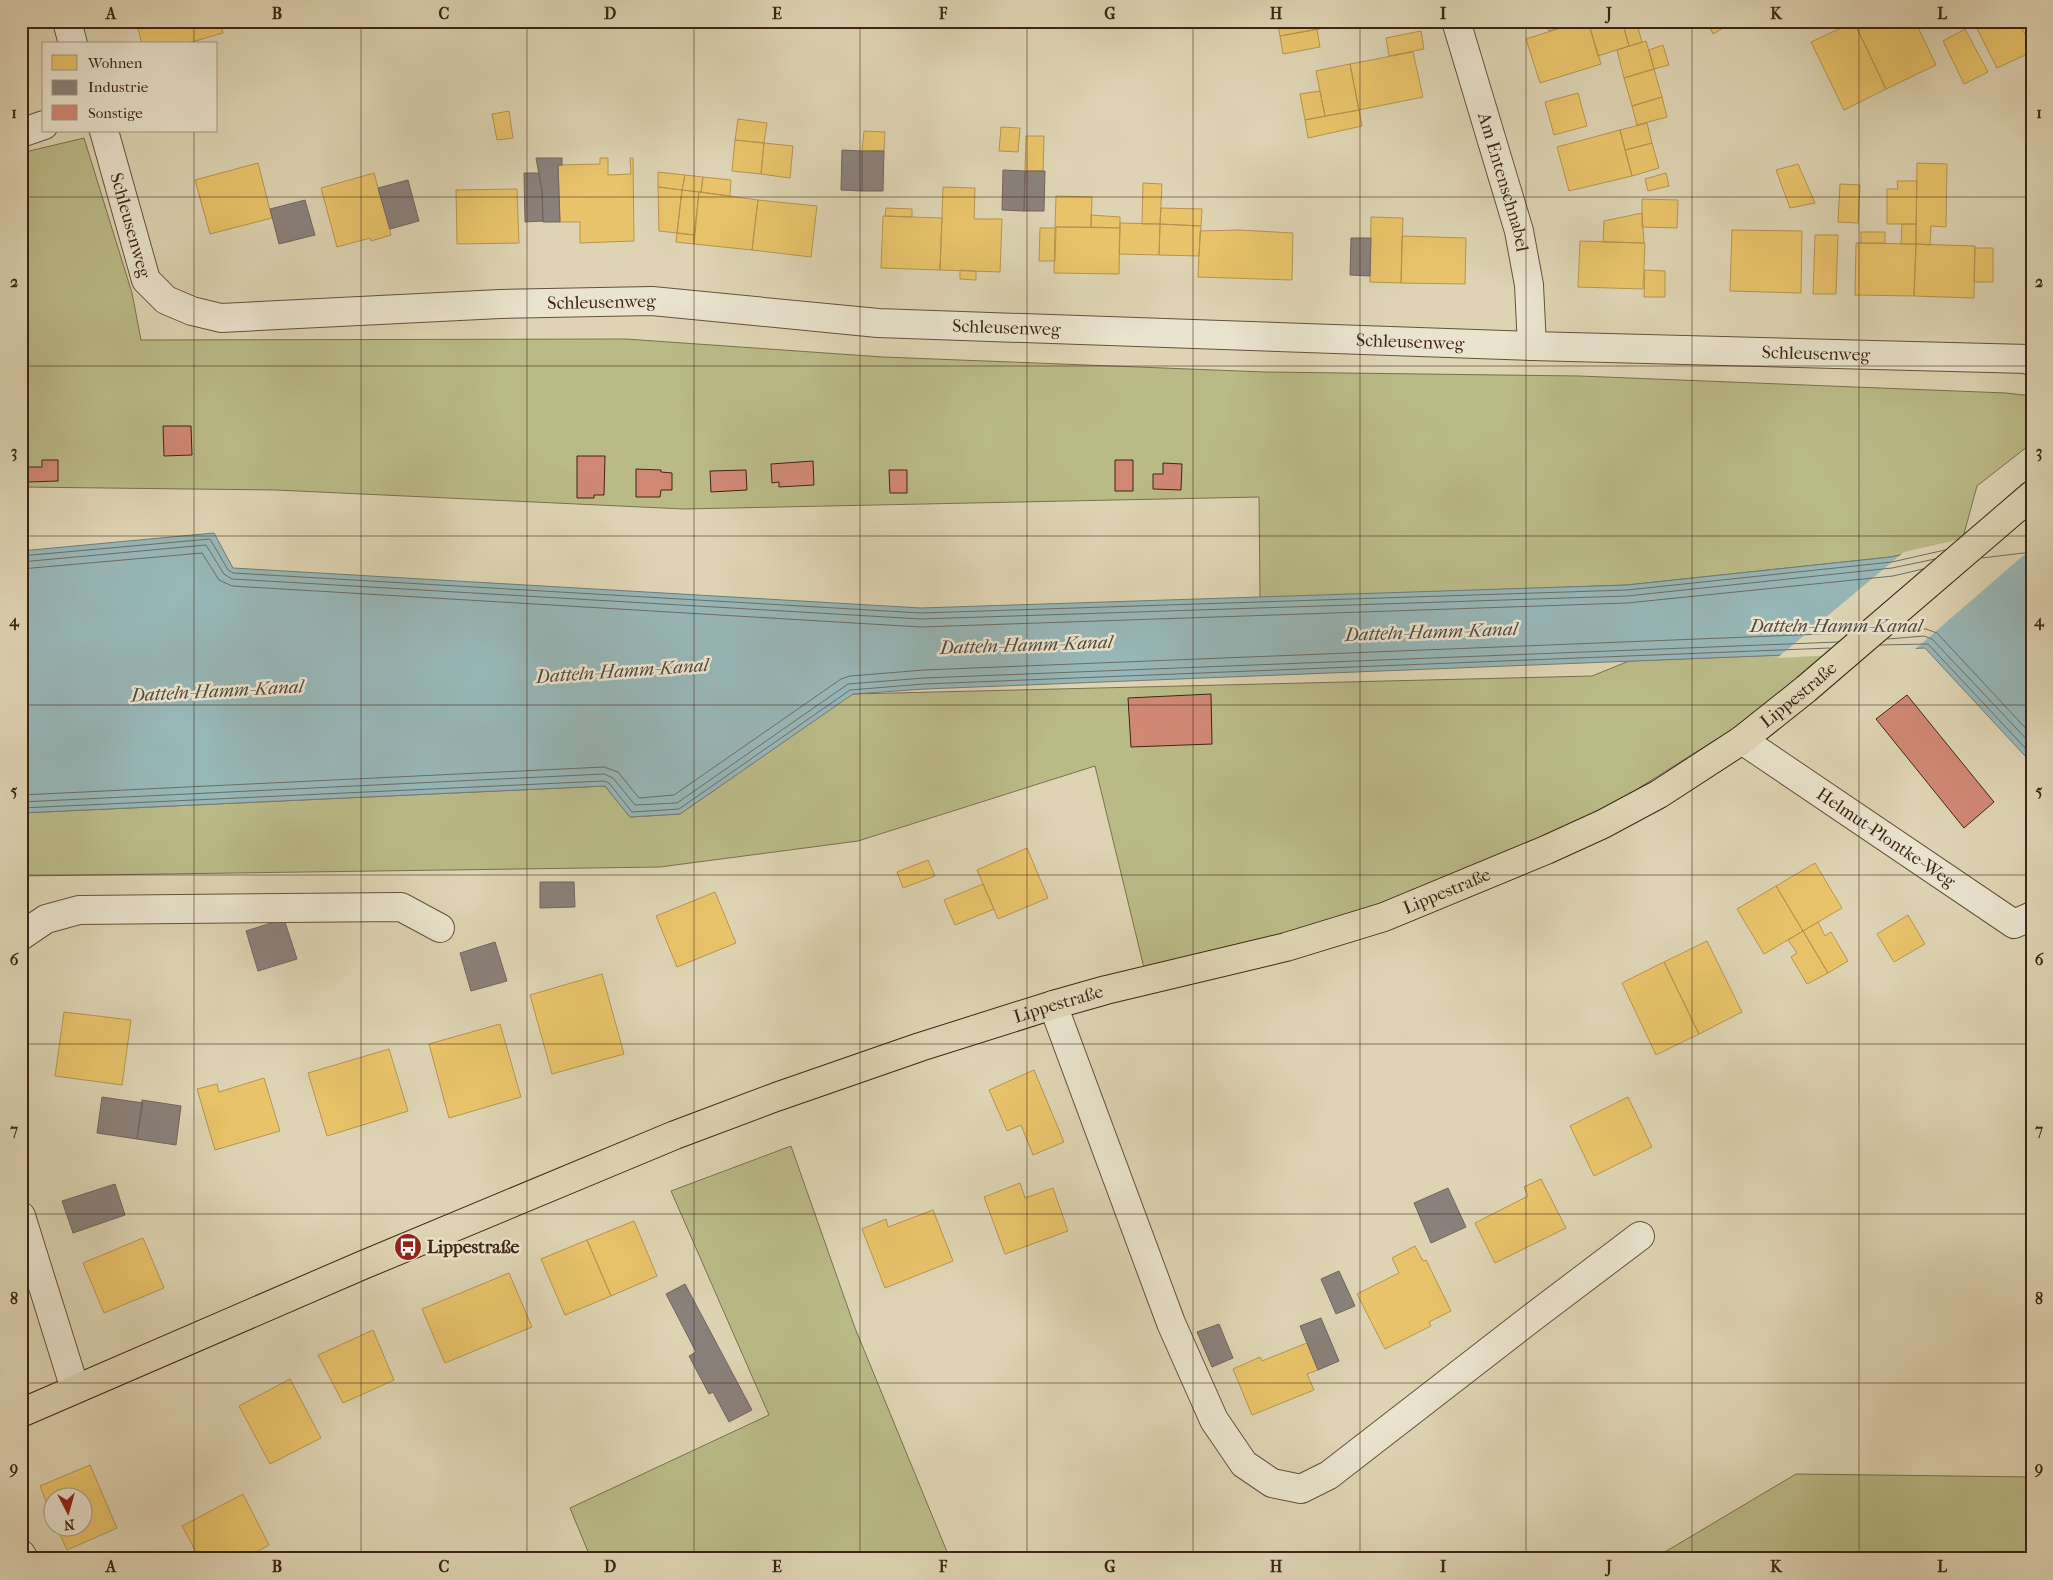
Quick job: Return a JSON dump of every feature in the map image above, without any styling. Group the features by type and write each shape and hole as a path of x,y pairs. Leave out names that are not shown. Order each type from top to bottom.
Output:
{"main road":[{"name":"Lippestraße","path":"21,1413 364,1265 675,1135 776,1097 1053,1005 1106,990 1286,947 1384,917 1538,854 1603,824 1659,794 1742,740 1806,689 2032,496"}],"street":[{"path":"66,21 72,42"},
{"name":"Am Entenschnabel","path":"1456,21 1519,231 1529,285 1532,346"},
{"path":"21,133 42,126"},
{"name":"Schleusenweg","path":"104,132 146,280 166,300 192,311 221,318 500,304 652,301 878,323 1532,346 2028,359 2032,362"},
{"name":"Helmut-Plontke-Weg","path":"1742,740 2014,924 2032,916"},
{"path":"21,936 46,919 79,910 401,907 440,928"},
{"path":"1053,1005 1171,1323 1214,1420 1244,1464 1272,1483 1301,1489 1329,1475 1640,1236"},
{"path":"21,1216 75,1389"},
{"path":"21,1554 24,1559"}],"green space":[{"path":"84,138 132,293 141,340 626,339 883,357 1265,372 1579,376 2006,393 2032,396 2032,443 1977,486 1962,541 1891,557 1627,585 1260,598 1259,497 684,509 276,490 21,487 21,153"},
{"path":"1831,653 1739,725 1574,829 1359,919 1146,976 1095,766 858,841 660,867 21,876 21,813 605,786 630,817 680,814 852,694 1592,676 1629,661"},
{"path":"791,1146 855,1328 950,1559 591,1559 570,1508 769,1415 671,1191"},
{"path":"1796,1474 2032,1477 2032,1559 1653,1559"}],"water":[{"name":"Datteln-Hamm-Kanal","path":"214,533 233,568 921,608 1627,585 1891,557 1962,541 2032,533 2032,756 2026,757 1925,648 925,689 853,694 680,814 630,817 605,786 21,813 21,551"}],"pier":[{"path":"2032,531 2032,548 1913,651 1777,658 1904,552 1961,539"}],"building: Wohnen":[{"path":"136,21 220,21 223,33 192,42 141,42"},
{"path":"1277,21 1330,21 1331,27 1280,36"},
{"path":"1546,21 1582,21 1549,31"},
{"path":"1582,21 1588,21 1601,64 1540,83 1526,39"},
{"path":"1588,21 1622,21 1629,46 1598,56"},
{"path":"1622,21 1636,21 1642,42 1629,46"},
{"path":"1707,21 1735,21 1713,34"},
{"path":"1915,21 1936,65 1886,89 1854,22"},
{"path":"1973,21 2018,21 2032,47 2032,52 1997,68"},
{"path":"1854,22 1886,89 1844,110 1811,42"},
{"path":"1317,29 1320,47 1283,54 1280,36"},
{"path":"1965,29 1988,72 1964,84 1943,41"},
{"path":"1421,31 1424,49 1389,56 1386,38"},
{"path":"1646,41 1654,69 1624,78 1617,50"},
{"path":"1663,45 1669,65 1654,69 1649,50"},
{"path":"1413,52 1423,97 1359,110 1350,64"},
{"path":"1350,64 1359,110 1325,116 1316,71"},
{"path":"1654,69 1662,97 1632,106 1624,78"},
{"path":"1320,91 1325,116 1305,120 1300,94"},
{"path":"1578,93 1587,126 1554,135 1545,102"},
{"path":"1662,97 1667,117 1637,125 1632,106"},
{"path":"1359,110 1362,126 1308,138 1305,120"},
{"path":"509,111 513,138 497,140 492,114"},
{"path":"738,119 767,123 764,143 735,140"},
{"path":"1647,123 1652,143 1625,150 1620,130"},
{"path":"1001,127 1020,128 1018,152 999,151"},
{"path":"1620,130 1632,176 1569,191 1557,147"},
{"path":"864,131 885,132 884,151 862,151"},
{"path":"1026,136 1044,136 1043,171 1025,171"},
{"path":"735,140 764,143 761,174 732,171"},
{"path":"764,143 793,146 790,178 761,174"},
{"path":"1652,143 1659,168 1632,176 1625,150"},
{"path":"600,158 608,158 608,175 631,174 630,158 633,158 634,241 580,243 580,222 560,222 558,165 600,164"},
{"path":"258,163 272,218 210,234 195,180"},
{"path":"1917,163 1947,164 1946,227 1931,226 1930,245 1916,244"},
{"path":"1798,164 1815,203 1790,208 1776,170"},
{"path":"658,172 685,175 682,190 658,187"},
{"path":"374,173 391,235 371,241 370,238 337,247 321,188"},
{"path":"1666,173 1669,186 1648,191 1645,179"},
{"path":"685,175 703,177 701,192 682,190"},
{"path":"703,177 731,180 730,196 701,192"},
{"path":"1897,181 1917,181 1916,224 1887,224 1887,189 1898,189"},
{"path":"1143,183 1162,184 1160,224 1142,224"},
{"path":"1840,184 1860,185 1858,223 1838,222"},
{"path":"658,187 682,190 677,233 659,231"},
{"path":"943,187 975,188 974,219 1002,219 1000,272 940,270"},
{"path":"517,189 519,243 457,244 456,190"},
{"path":"682,190 699,192 694,235 677,233"},
{"path":"699,192 758,200 752,250 694,244"},
{"path":"1056,196 1092,197 1091,227 1055,227"},
{"path":"1642,199 1678,200 1677,228 1642,227"},
{"path":"758,200 817,206 811,257 752,250"},
{"path":"886,208 912,209 912,217 885,216"},
{"path":"1161,208 1202,209 1201,226 1160,224"},
{"path":"1642,213 1644,243 1603,242 1604,221"},
{"path":"1091,215 1120,217 1120,228 1091,227"},
{"path":"883,216 942,218 940,270 881,268"},
{"path":"1371,217 1403,218 1401,283 1370,282"},
{"path":"1120,223 1160,224 1159,255 1119,254"},
{"path":"1160,224 1201,226 1199,256 1159,255"},
{"path":"1902,224 1916,224 1916,244 1901,244"},
{"path":"1055,227 1120,228 1119,274 1054,273"},
{"path":"1040,228 1056,228 1055,261 1039,261"},
{"path":"1239,230 1293,233 1292,280 1198,277 1200,231"},
{"path":"1732,230 1802,231 1801,293 1730,291"},
{"path":"1861,232 1885,232 1885,243 1861,243"},
{"path":"677,233 694,235 694,244 676,242"},
{"path":"1815,235 1838,235 1836,294 1813,294"},
{"path":"1402,236 1466,238 1465,284 1401,283"},
{"path":"1580,241 1645,243 1643,289 1578,287"},
{"path":"1856,243 1916,244 1914,296 1855,295"},
{"path":"1916,244 1975,246 1974,298 1914,296"},
{"path":"2029,246 2032,246 2032,299 2028,299"},
{"path":"1975,248 1993,248 1993,282 1974,282"},
{"path":"960,270 976,271 976,280 960,279"},
{"path":"1645,270 1665,271 1665,297 1644,297"},
{"path":"1027,848 1048,898 998,919 977,870"},
{"path":"928,860 935,876 903,888 897,872"},
{"path":"1815,863 1842,908 1803,931 1776,886"},
{"path":"983,884 994,909 955,925 944,900"},
{"path":"1776,886 1803,931 1764,954 1737,909"},
{"path":"715,892 736,943 677,967 656,916"},
{"path":"1908,915 1925,944 1894,962 1877,934"},
{"path":"1818,922 1825,936 1831,932 1848,961 1828,973 1803,931"},
{"path":"1803,931 1828,973 1807,984 1791,957 1797,953 1788,940"},
{"path":"1707,941 1742,1012 1699,1034 1664,962"},
{"path":"1664,962 1699,1034 1656,1055 1622,983"},
{"path":"602,974 624,1054 552,1074 530,995"},
{"path":"64,1012 131,1020 122,1085 55,1076"},
{"path":"500,1024 521,1097 449,1118 429,1044"},
{"path":"389,1049 408,1111 327,1136 308,1073"},
{"path":"1034,1070 1064,1142 1033,1155 1021,1125 1007,1131 989,1090"},
{"path":"264,1078 280,1131 215,1150 197,1089 217,1084 219,1092"},
{"path":"1628,1097 1652,1147 1594,1176 1570,1126"},
{"path":"1541,1179 1566,1228 1495,1263 1475,1223 1528,1196 1524,1187"},
{"path":"1020,1183 1025,1198 1053,1188 1068,1231 1005,1254 984,1197"},
{"path":"933,1210 953,1261 885,1288 862,1229 886,1219 888,1227"},
{"path":"634,1221 657,1276 611,1296 587,1240"},
{"path":"143,1238 164,1288 104,1313 83,1263"},
{"path":"587,1240 611,1296 565,1315 541,1259"},
{"path":"1415,1246 1423,1261 1426,1260 1451,1311 1429,1322 1431,1326 1385,1349 1357,1294 1399,1273 1392,1258"},
{"path":"509,1273 532,1327 445,1363 422,1309"},
{"path":"373,1330 394,1380 343,1403 318,1355"},
{"path":"1307,1343 1318,1370 1307,1374 1314,1390 1252,1415 1233,1369 1260,1357 1262,1361"},
{"path":"290,1379 321,1438 270,1464 239,1406"},
{"path":"90,1465 117,1528 67,1550 62,1538 92,1538 92,1488 42,1488 42,1491 40,1486"},
{"path":"243,1494 269,1545 244,1559 200,1559 182,1526"}],"building: Industrie":[{"path":"842,150 862,151 862,191 841,190"},
{"path":"862,151 884,151 883,191 862,191"},
{"path":"536,158 562,158 562,165 558,165 560,222 543,222 542,191"},
{"path":"1003,170 1025,171 1024,211 1002,210"},
{"path":"1025,171 1045,171 1044,211 1024,211"},
{"path":"524,173 539,173 543,221 525,222"},
{"path":"408,180 419,221 390,229 378,188"},
{"path":"305,200 315,235 279,244 270,209"},
{"path":"1351,238 1371,238 1370,276 1350,275"},
{"path":"540,882 574,882 575,907 540,908"},
{"path":"284,919 297,959 258,971 246,931"},
{"path":"495,942 507,981 471,991 460,953"},
{"path":"102,1097 143,1103 137,1139 97,1133"},
{"path":"142,1100 181,1106 176,1145 137,1139"},
{"path":"115,1184 125,1215 73,1233 62,1201"},
{"path":"1448,1188 1466,1227 1431,1243 1414,1203"},
{"path":"1339,1271 1355,1306 1336,1314 1321,1279"},
{"path":"685,1284 752,1410 729,1422 713,1392 709,1394 689,1356 696,1352 666,1294"},
{"path":"1321,1318 1339,1361 1318,1370 1300,1326"},
{"path":"1219,1324 1233,1358 1212,1367 1197,1332"}],"building: Sonstige":[{"path":"163,426 191,426 192,455 164,456"},
{"path":"577,456 605,456 604,495 594,495 594,498 577,498"},
{"path":"42,460 58,460 58,481 27,482 26,467 42,467"},
{"path":"1115,460 1133,460 1133,491 1115,491"},
{"path":"813,461 814,485 779,487 779,482 772,483 771,464"},
{"path":"1163,463 1182,464 1181,490 1153,489 1153,474 1163,474"},
{"path":"636,469 661,470 661,472 672,473 672,490 661,490 660,497 636,497"},
{"path":"746,470 747,490 711,492 710,471"},
{"path":"889,470 907,470 907,493 890,493"},
{"path":"1211,694 1212,744 1131,747 1128,698"},
{"path":"1907,695 1994,802 1964,828 1876,719"}],"place":[{"name":"Lippestraße","path":"408,1247"}]}
